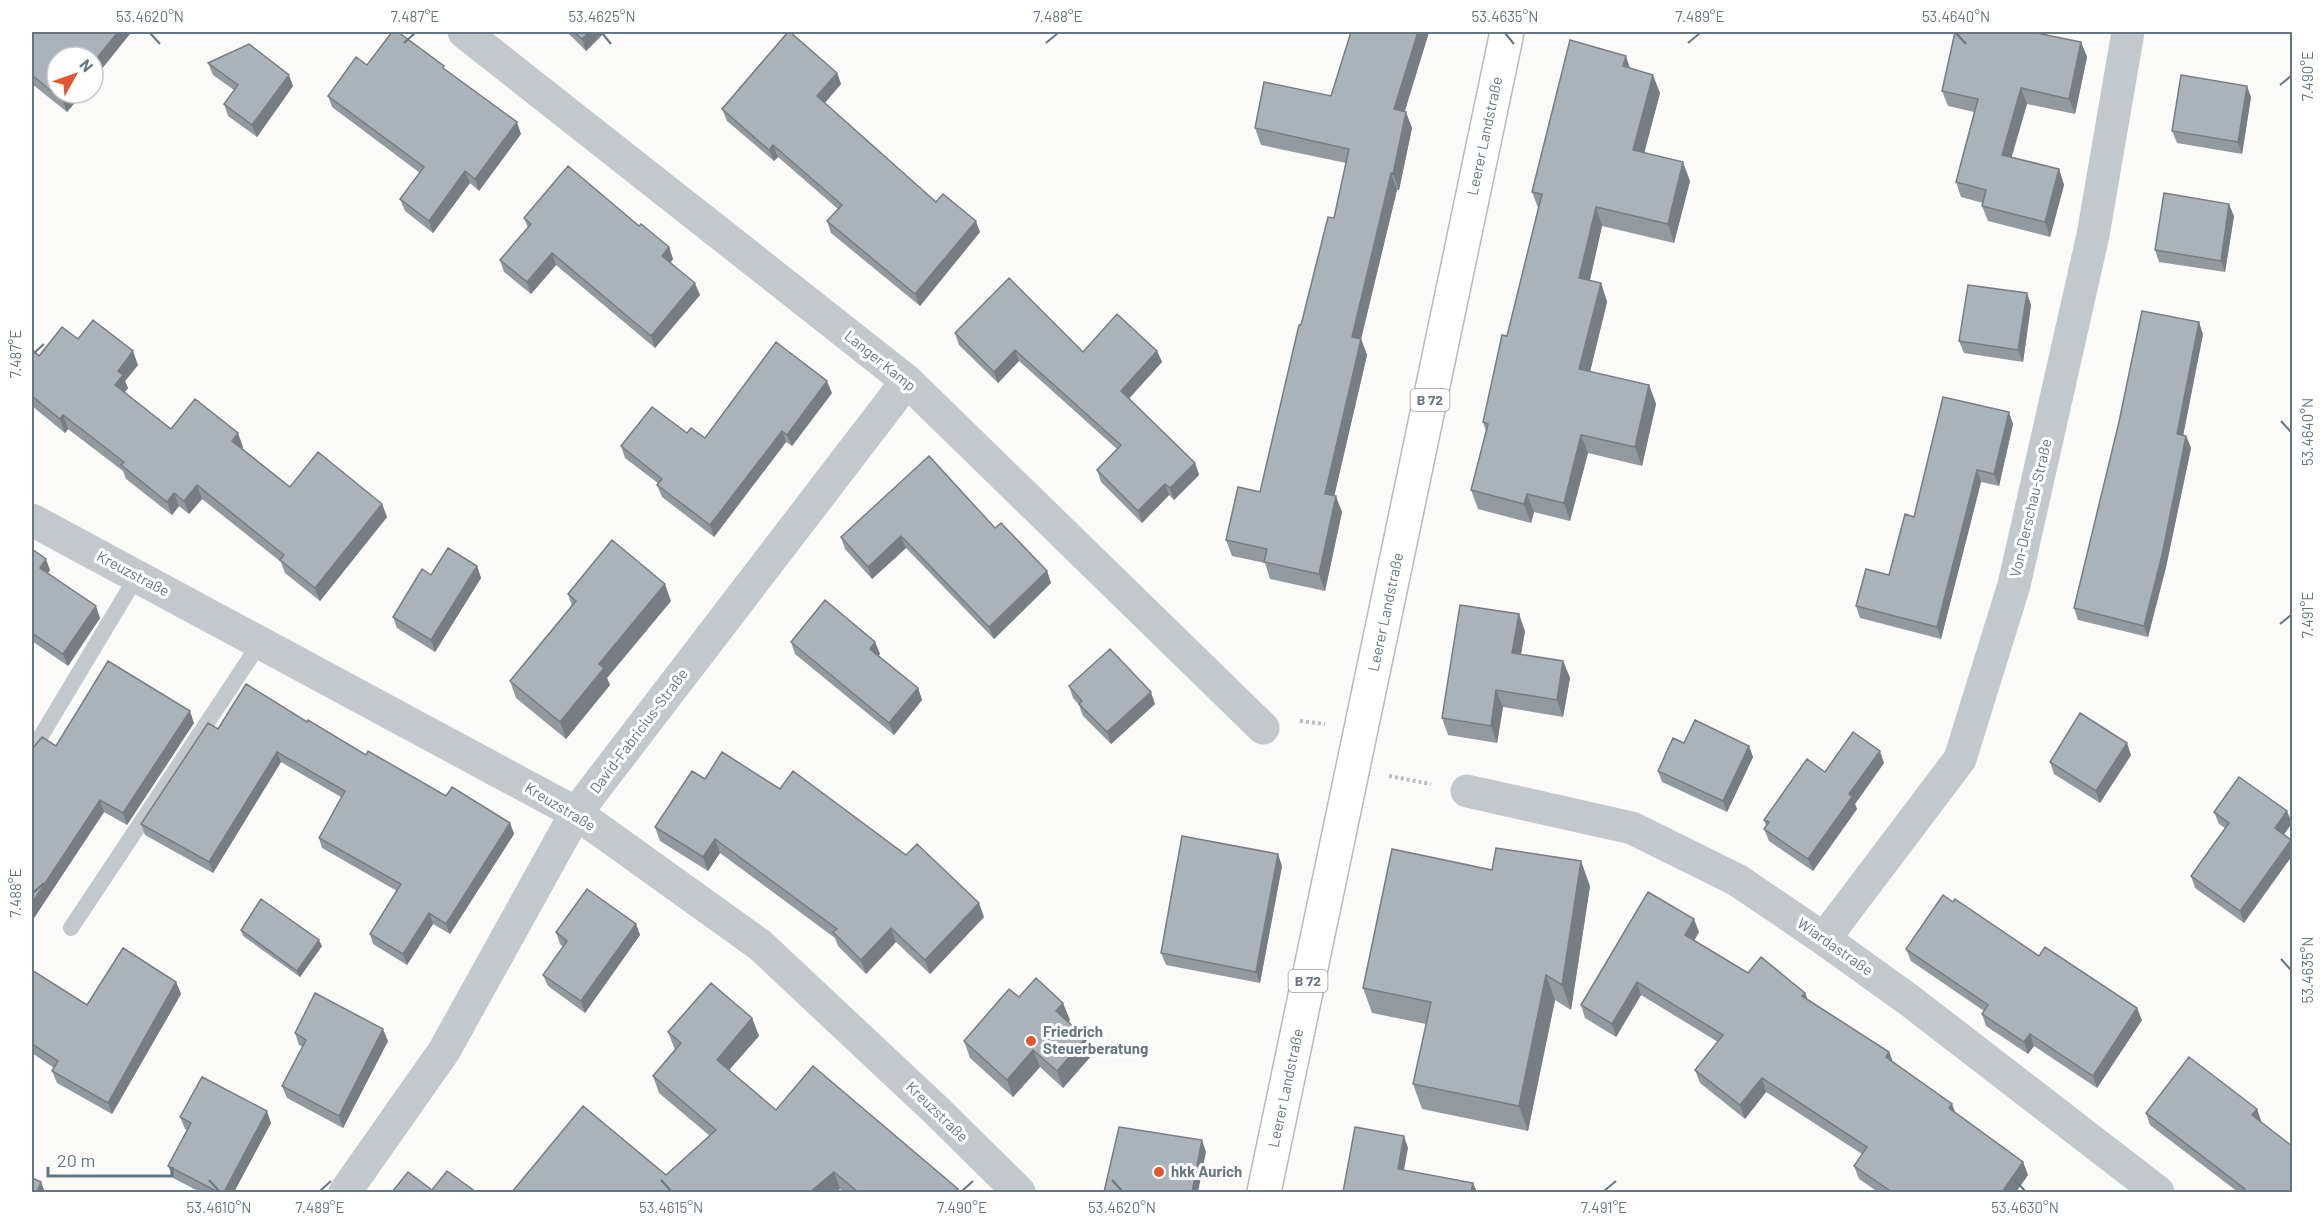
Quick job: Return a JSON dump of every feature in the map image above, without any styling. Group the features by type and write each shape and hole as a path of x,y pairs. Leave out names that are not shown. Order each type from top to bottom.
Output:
{"main road":[{"name":"Leerer Landstraße","path":"1264,1192 1507,32"}],"street":[{"name":"Langer Kamp","path":"464,32 907,381 1263,728"},
{"name":"Von-Derschau-Straße","path":"1824,939 1960,759 2019,561 2093,235 2128,32"},
{"name":"David-Fabricius-Straße","path":"345,1192 444,1051 576,813 907,381"},
{"name":"Kreuzstraße","path":"32,520 576,813 760,945 937,1111 1019,1192"},
{"name":"Wiardastraße","path":"1467,791 1632,828 1737,880 1909,1000 2158,1192"}],"lane":[{"path":"32,751 137,576"},
{"path":"71,928 260,643"}],"path":[{"path":"1263,728 1304,720 1361,730"},
{"path":"1352,769 1467,791"}],"building":[{"path":"35,32 118,32 105,48 105,45 45,45 45,86 32,75 32,35"},
{"path":"392,32 398,32 517,122 475,179 465,171 429,221 400,199 424,167 328,96 356,57 367,65"},
{"path":"574,32 589,32 582,39"},
{"path":"788,32 837,73 817,96 936,202 943,194 976,221 915,294 827,221 842,205 773,145 769,150 722,109"},
{"path":"1351,32 1418,32 1394,109 1406,112 1393,174 1391,173 1352,337 1361,339 1325,494 1336,496 1319,574 1264,562 1267,549 1226,540 1238,487 1260,492 1299,325 1301,325 1328,217 1334,218 1349,149 1255,128 1264,82 1331,96"},
{"path":"1955,32 2032,32 2081,42 2069,99 2021,88 2002,155 2059,169 2045,222 1982,206 1986,190 1956,182 1978,99 1942,91"},
{"path":"1570,40 1626,56 1623,66 1653,75 1633,150 1683,162 1668,224 1596,207 1579,278 1601,283 1579,369 1649,385 1635,447 1581,435 1564,503 1527,494 1524,504 1471,490 1488,424 1483,422 1502,335 1507,336 1542,194 1532,192"},
{"path":"249,44 289,75 252,125 224,104 238,85 208,63"},
{"path":"2181,75 2247,86 2238,142 2172,131"},
{"path":"568,166 639,226 641,224 669,247 662,256 695,283 651,336 552,253 527,282 500,260 531,224 524,218"},
{"path":"2164,193 2229,204 2221,261 2155,250"},
{"path":"1009,278 1083,352 1117,314 1157,351 1121,391 1195,463 1170,488 1165,484 1138,511 1097,470 1121,445 1015,350 994,372 955,333"},
{"path":"1968,285 2027,293 2018,350 1959,341"},
{"path":"2142,311 2199,322 2177,434 2186,436 2162,555 2144,626 2074,608 2119,422"},
{"path":"93,320 133,351 118,371 123,375 115,385 171,429 195,399 238,433 232,441 290,487 318,452 382,504 315,588 280,560 284,555 197,485 184,501 174,493 167,502 121,465 124,462 63,415 60,419 32,396 32,349 39,356 62,327 78,339"},
{"path":"776,342 827,381 787,435 782,431 710,525 657,485 662,479 621,446 652,407 687,433 691,428 705,438"},
{"path":"1943,397 2009,412 1994,474 1977,470 1937,627 1856,606 1866,569 1889,575 1905,514 1914,517"},
{"path":"929,456 995,528 1001,523 1047,571 989,627 901,536 868,567 841,537"},
{"path":"612,540 665,584 599,664 604,668 560,722 510,681 576,601 568,594"},
{"path":"448,548 477,566 431,640 393,617 422,569 431,575"},
{"path":"32,549 46,559 40,568 96,606 63,654 32,633"},
{"path":"825,600 875,642 870,649 918,688 889,723 791,642"},
{"path":"1460,605 1519,614 1512,653 1563,661 1557,700 1496,690 1491,726 1442,718"},
{"path":"1110,649 1151,692 1107,732 1079,704 1082,701 1069,686"},
{"path":"108,661 190,711 123,813 100,800 32,903 32,749 42,737 56,746"},
{"path":"246,684 366,755 368,751 446,796 452,787 510,823 446,924 429,913 403,954 370,934 401,884 319,838 345,791 277,752 209,862 141,824 208,723 218,729"},
{"path":"2080,713 2127,743 2096,791 2050,762"},
{"path":"1695,720 1749,746 1723,801 1658,771 1673,738 1684,743"},
{"path":"1853,732 1880,751 1849,794 1852,797 1808,859 1764,829 1769,822 1764,820 1807,759 1825,772"},
{"path":"722,752 780,789 793,771 906,855 917,844 979,903 925,960 891,928 861,960 833,932 837,929 715,839 703,857 655,827 692,771 705,779"},
{"path":"2239,777 2287,811 2275,828 2291,840 2240,911 2191,876 2229,823 2214,812"},
{"path":"1182,836 1278,854 1256,972 1161,953"},
{"path":"1496,848 1581,861 1562,985 1546,975 1519,1106 1413,1084 1431,1002 1363,988 1392,849 1492,870"},
{"path":"587,889 636,924 581,1001 543,975 567,941 556,932"},
{"path":"1648,892 1694,919 1685,935 1748,973 1761,957 1805,993 1802,996 1889,1052 1886,1057 1952,1104 1949,1108 2023,1162 2002,1192 1892,1192 1854,1166 1867,1147 1762,1078 1740,1105 1695,1070 1723,1035 1637,982 1612,1024 1581,1005"},
{"path":"1943,895 1953,902 1955,899 2039,956 2045,947 2137,1008 2093,1076 2030,1034 2024,1042 1982,1014 1988,1005 1906,949"},
{"path":"261,899 319,940 297,971 241,930"},
{"path":"123,948 176,982 108,1103 52,1071 58,1061 32,1044 32,970 87,1005"},
{"name":"Friedrich Steuerberatung","path":"1036,978 1063,1003 1056,1011 1086,1038 1057,1071 1033,1050 1007,1080 964,1041 1009,989 1019,997"},
{"path":"711,983 752,1018 717,1060 776,1110 813,1066 958,1189 954,1192 858,1192 834,1172 810,1192 512,1192 583,1106 666,1175 716,1130 653,1076 681,1043 668,1032"},
{"path":"315,993 383,1029 339,1116 282,1086 306,1040 295,1033"},
{"path":"2189,1057 2257,1109 2252,1115 2292,1146 2292,1192 2243,1192 2245,1189 2146,1113"},
{"path":"202,1077 267,1111 224,1192 218,1192 168,1166 191,1123 180,1117"},
{"name":"hkk Aurich","path":"1119,1127 1202,1140 1192,1192 1104,1192"},
{"path":"1355,1127 1404,1136 1398,1169 1473,1183 1471,1192 1343,1192"},
{"path":"447,1171 476,1192 392,1192 408,1172 432,1190"},
{"path":"32,1178 41,1182 37,1192 32,1192"}],"place":[{"name":"Friedrich Steuerberatung","path":"1031,1041"},
{"name":"hkk Aurich","path":"1159,1172"}]}
